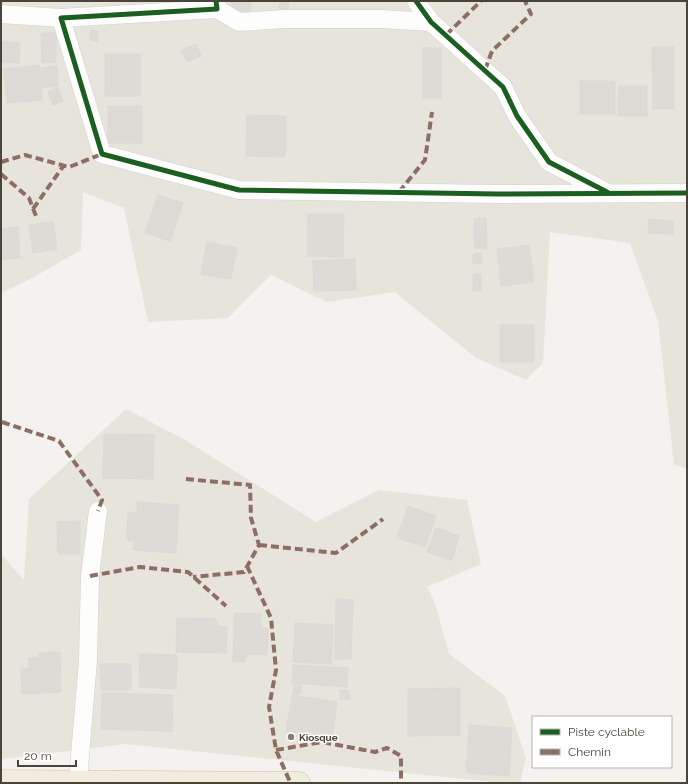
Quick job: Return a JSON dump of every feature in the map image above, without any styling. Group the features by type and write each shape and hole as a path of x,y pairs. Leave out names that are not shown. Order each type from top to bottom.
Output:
{"highway":[{"path":"1,781 36,782 78,780 289,783"}],"street":[{"path":"416,1 431,22 503,87 517,116 549,162 608,193"},
{"path":"1,14 61,18 216,5 239,22 284,19 366,19 431,22"},
{"path":"61,18 102,154 239,190 496,194 687,193"},
{"path":"78,780 88,660 90,576 98,512"}],"shaded area":[{"path":"1,1 687,1 687,469 674,464 658,321 630,243 550,232 543,363 526,380 476,358 395,292 327,302 271,275 228,318 148,322 124,208 83,192 81,250 32,278 1,293"},
{"path":"126,409 187,441 316,522 379,490 467,500 481,564 427,587 435,603 449,654 505,696 526,758 520,783 503,783 125,744 1,759 1,554 24,580 29,499"}],"building":[{"path":"232,1 251,1 250,14 231,12"},
{"path":"280,1 289,1 288,12 279,12"},
{"path":"91,30 98,31 98,41 90,40"},
{"path":"41,33 56,33 56,62 42,63"},
{"path":"1,41 20,43 19,63 1,62"},
{"path":"196,44 201,56 187,62 182,50"},
{"path":"652,47 674,47 674,109 653,109"},
{"path":"423,48 441,48 441,98 423,98"},
{"path":"105,54 141,54 141,96 105,96"},
{"path":"39,65 42,100 7,103 4,69"},
{"path":"57,66 58,86 42,88 41,68"},
{"path":"580,81 615,81 615,114 580,114"},
{"path":"619,86 647,86 647,116 618,116"},
{"path":"58,88 63,101 53,105 48,92"},
{"path":"108,106 142,106 142,143 108,143"},
{"path":"247,115 286,116 285,157 246,156"},
{"path":"158,195 183,203 170,241 145,233"},
{"path":"308,214 344,214 343,257 307,256"},
{"path":"486,218 487,249 475,249 474,219"},
{"path":"649,219 673,221 673,234 648,233"},
{"path":"53,221 57,249 33,253 29,225"},
{"path":"18,227 20,258 1,259 1,229"},
{"path":"207,242 237,248 231,279 201,274"},
{"path":"529,245 534,282 501,286 497,249"},
{"path":"481,253 482,263 473,264 473,254"},
{"path":"355,259 356,290 314,291 313,261"},
{"path":"481,274 481,291 473,291 473,275"},
{"path":"500,325 534,325 534,362 500,362"},
{"path":"104,434 154,435 153,479 103,478"},
{"path":"137,502 179,505 176,553 133,550 134,541 127,540 128,512 137,513"},
{"path":"408,506 436,516 425,547 397,538"},
{"path":"80,521 80,554 58,554 57,522"},
{"path":"436,528 459,536 452,560 427,552"},
{"path":"336,599 353,600 351,659 335,659"},
{"path":"235,613 261,614 260,628 268,628 267,655 246,654 245,662 233,662"},
{"path":"177,618 217,619 217,626 227,627 226,653 176,652"},
{"path":"295,623 333,625 331,664 293,662"},
{"path":"60,652 61,692 22,694 21,669 29,669 28,658 39,657 38,653"},
{"path":"140,654 177,655 176,689 139,687"},
{"path":"100,664 131,664 131,690 101,690"},
{"path":"293,665 348,668 347,687 292,683"},
{"path":"294,685 301,685 301,694 293,694"},
{"path":"460,688 460,735 408,736 408,689"},
{"path":"340,690 350,691 350,700 340,699"},
{"path":"102,693 173,695 172,731 101,729"},
{"path":"292,695 337,702 332,738 286,731"},
{"path":"469,725 512,728 509,776 466,773"}],"marked path":[{"path":"446,35 481,1"},
{"path":"485,70 492,51 531,14 525,1"},
{"path":"399,192 425,160 432,112"},
{"path":"1,162 25,155 69,167 102,154"},
{"path":"33,209 64,165"},
{"path":"1,174 29,198 36,216"},
{"path":"2,422 59,441 102,500 98,511"},
{"path":"186,479 250,485 251,518 259,545 244,572 193,577"},
{"path":"259,545 336,553 383,519"},
{"path":"247,566 271,618 276,670 269,707 276,750 290,782"},
{"path":"90,576 140,567 188,572 226,606"},
{"path":"276,750 322,742 375,752 387,748 401,756 401,783"}],"cycle path":[{"path":"216,1 217,9 61,18 102,154 239,190 497,194 687,193"},
{"path":"416,1 431,22 503,87 517,116 549,162 607,192"}],"place":[{"name":"Kiosque","path":"291,737"}]}
